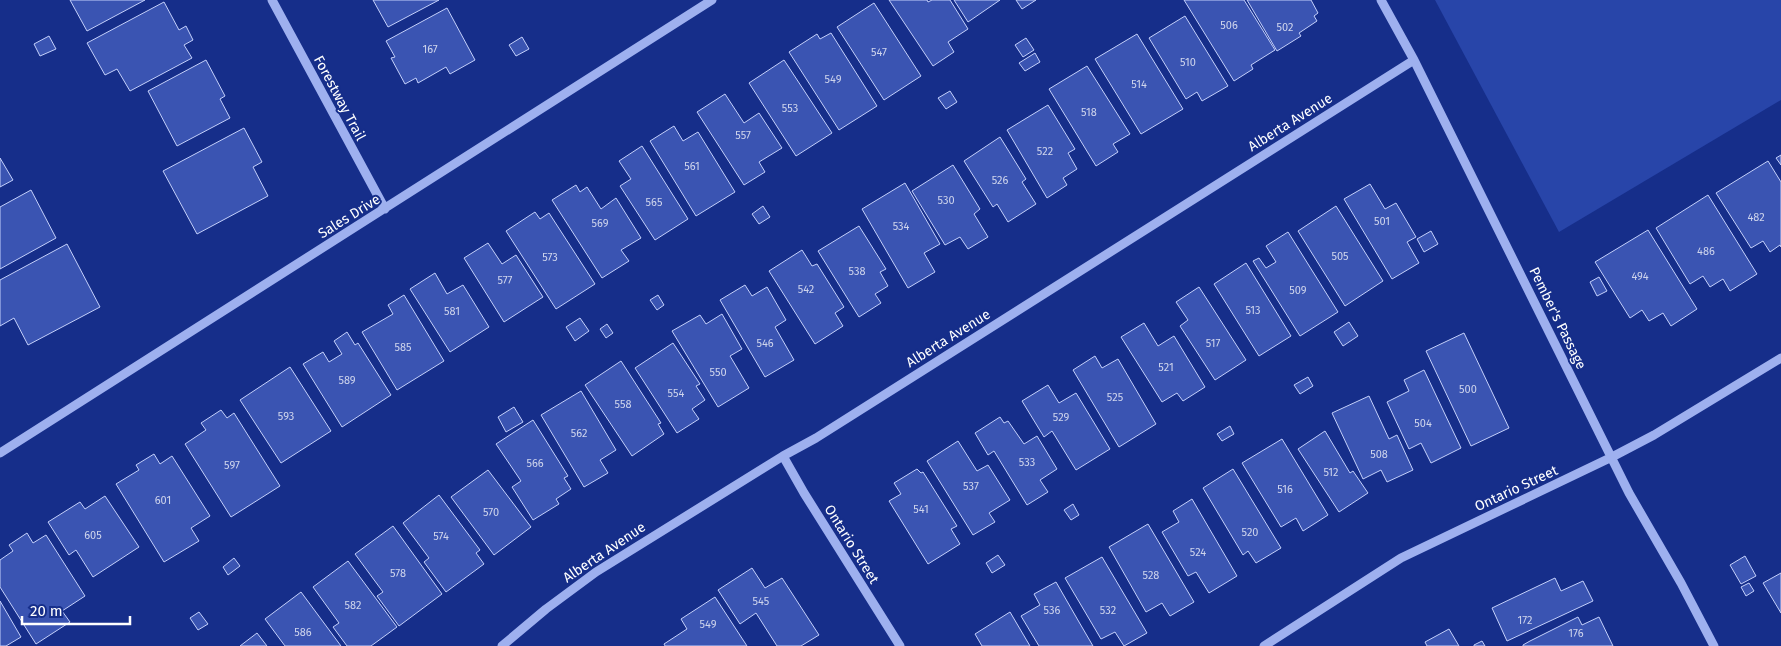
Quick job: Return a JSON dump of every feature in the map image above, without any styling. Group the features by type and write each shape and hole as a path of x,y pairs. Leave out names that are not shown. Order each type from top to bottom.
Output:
{"street":[{"name":"Forestway Trail","path":"272,0 385,209"},
{"name":"Sales Drive","path":"0,453 712,0"},
{"name":"Pember's Passage","path":"1381,0 1414,60 1629,493 1681,582 1714,646"},
{"name":"Alberta Avenue","path":"502,646 546,609 596,572 783,456 816,438 1414,60"},
{"name":"Ontario Street","path":"1264,646 1401,558 1654,435 1781,358"},
{"name":"Ontario Street","path":"783,456 804,493 900,646"}],"shaded area":[{"path":"1435,0 1781,0 1781,100 1559,232"}],"building":[{"path":"70,0 145,0 87,31"},
{"path":"373,0 439,0 388,27"},
{"path":"889,0 927,0 928,2 932,0 950,0 968,29 948,42 954,52 933,66"},
{"path":"954,0 1000,0 968,22"},
{"path":"1016,0 1036,0 1022,9"},
{"path":"1184,0 1244,0 1275,50 1251,65 1253,69 1234,81"},
{"path":"1247,0 1311,0 1318,13 1314,16 1317,21 1299,33 1301,36 1277,51"},
{"path":"164,2 179,30 186,26 193,40 184,45 192,58 130,91 117,69 105,75 87,43"},
{"path":"874,3 921,76 884,100 837,27"},
{"path":"447,8 475,60 450,74 446,67 418,83 416,78 405,84 391,58 395,57 386,41"},
{"path":"1185,16 1228,86 1202,101 1197,92 1186,99 1149,38"},
{"path":"831,33 877,106 839,130 789,52 817,34 820,39"},
{"path":"1137,34 1183,109 1141,134 1095,59"},
{"path":"49,36 56,49 40,56 34,44"},
{"path":"522,37 529,49 516,56 509,45"},
{"path":"1026,38 1034,50 1023,57 1015,45"},
{"path":"1035,53 1040,62 1025,71 1019,63"},
{"path":"206,60 225,96 220,99 230,118 177,146 148,91"},
{"path":"784,60 832,133 796,156 749,83"},
{"path":"1087,66 1130,134 1113,144 1118,152 1096,166 1049,89"},
{"path":"950,91 957,102 946,109 938,98"},
{"path":"725,94 744,123 759,113 782,148 759,162 765,172 744,185 697,112"},
{"path":"1048,105 1075,149 1068,153 1077,169 1063,178 1067,185 1047,198 1007,130"},
{"path":"674,126 683,141 698,132 735,192 696,216 650,141"},
{"path":"244,128 262,162 253,167 268,196 197,234 163,171"},
{"path":"1000,137 1026,179 1022,182 1036,204 1008,222 997,204 993,207 964,161"},
{"path":"642,146 688,219 655,240 620,186 631,179 619,161"},
{"path":"1781,155 1781,165 1776,158"},
{"path":"0,158 13,180 0,187"},
{"path":"1768,161 1781,182 1781,247 1780,245 1770,252 1763,241 1751,248 1716,193"},
{"path":"953,165 980,209 974,214 988,237 968,249 960,237 945,245 912,191"},
{"path":"905,183 940,244 924,253 935,272 908,288 862,209"},
{"path":"1370,184 1385,209 1396,203 1416,237 1407,242 1419,263 1392,279 1344,199"},
{"path":"576,185 580,192 587,187 601,209 616,198 641,238 621,250 629,261 602,278 552,200"},
{"path":"31,190 56,238 0,269 0,207"},
{"path":"1708,195 1757,274 1730,291 1723,279 1710,287 1703,276 1690,284 1656,228"},
{"path":"763,206 770,217 759,224 752,214"},
{"path":"1336,206 1383,281 1345,306 1298,231"},
{"path":"535,212 540,219 549,213 595,284 556,309 506,231"},
{"path":"859,226 886,269 880,272 888,286 875,294 881,303 859,317 818,251"},
{"path":"1648,230 1697,309 1671,326 1663,313 1649,321 1642,310 1630,318 1595,262"},
{"path":"1431,231 1438,244 1424,252 1417,239"},
{"path":"1288,232 1338,312 1300,336 1253,261 1259,258 1266,268 1276,262 1266,246"},
{"path":"488,243 502,264 516,255 543,297 504,322 464,258"},
{"path":"67,244 100,307 28,345 14,318 0,326 0,280"},
{"path":"802,250 812,266 817,264 844,307 835,313 843,326 815,344 769,271"},
{"path":"1246,263 1291,336 1259,356 1214,284"},
{"path":"435,273 447,294 463,285 489,327 450,352 410,289"},
{"path":"1599,277 1607,291 1597,296 1590,282"},
{"path":"745,285 752,296 767,287 786,320 775,327 794,360 765,377 720,300"},
{"path":"1199,287 1246,360 1215,380 1180,326 1188,320 1176,302"},
{"path":"404,295 444,361 397,390 362,332 393,314 388,305"},
{"path":"658,295 664,305 657,310 650,300"},
{"path":"722,314 742,349 730,356 749,388 718,407 672,331 700,315 706,324"},
{"path":"580,318 589,331 575,341 566,327"},
{"path":"1349,322 1358,336 1343,346 1334,332"},
{"path":"1144,323 1158,346 1174,336 1205,387 1183,401 1177,393 1162,402 1121,337"},
{"path":"607,324 613,333 606,338 600,329"},
{"path":"347,332 355,345 358,343 391,395 342,427 303,364 323,352 329,362 342,354 334,341"},
{"path":"1464,333 1509,428 1471,446 1426,351"},
{"path":"673,343 700,384 696,386 705,400 692,409 699,419 677,433 635,368"},
{"path":"1095,356 1102,368 1118,359 1156,424 1119,447 1073,370"},
{"path":"621,361 661,423 658,424 664,434 632,456 585,385"},
{"path":"290,367 331,431 281,463 240,400"},
{"path":"1424,370 1461,448 1431,463 1421,443 1409,449 1387,402 1409,391 1404,380"},
{"path":"1308,377 1313,386 1300,394 1294,385"},
{"path":"1048,385 1059,403 1076,393 1110,449 1076,470 1052,431 1044,437 1022,401"},
{"path":"581,391 616,450 600,460 608,473 584,487 541,415"},
{"path":"1369,396 1389,439 1397,435 1413,470 1387,482 1381,470 1363,479 1332,413"},
{"path":"514,407 523,422 506,432 498,417"},
{"path":"221,410 227,418 234,413 280,486 231,517 185,444 206,430 201,423"},
{"path":"1000,417 1004,423 1008,421 1024,444 1037,436 1057,469 1040,480 1048,492 1027,505 994,451 988,455 975,433"},
{"path":"533,420 568,476 564,478 571,489 556,499 559,504 533,520 512,487 521,481 496,444"},
{"path":"1230,426 1234,434 1222,441 1217,434"},
{"path":"1325,431 1350,473 1353,471 1368,493 1339,512 1298,449"},
{"path":"1282,439 1328,515 1303,531 1296,518 1281,527 1242,463"},
{"path":"958,441 977,471 988,465 1010,500 989,513 995,522 973,535 927,461"},
{"path":"154,454 160,464 172,456 210,516 191,528 199,541 164,562 116,484 139,470 136,465"},
{"path":"917,469 921,473 923,472 957,526 951,529 960,544 928,564 889,501 901,494 894,483"},
{"path":"1233,469 1281,548 1256,563 1248,551 1243,555 1203,488"},
{"path":"488,470 531,527 494,555 451,497"},
{"path":"439,495 480,550 476,553 484,564 446,592 424,562 429,558 403,523"},
{"path":"105,496 139,547 93,577 76,550 69,555 48,522 80,502 85,509"},
{"path":"1192,499 1237,576 1209,593 1196,572 1188,576 1162,532 1179,522 1173,511"},
{"path":"1073,504 1079,515 1071,520 1064,510"},
{"path":"1148,524 1194,602 1170,616 1162,603 1146,612 1109,547"},
{"path":"393,526 442,594 399,626 377,596 383,592 355,554"},
{"path":"27,533 33,543 46,535 85,596 62,611 70,622 36,644 0,587 0,560 13,551 9,545"},
{"path":"998,555 1005,565 992,573 986,563"},
{"path":"1745,556 1756,576 1741,584 1730,565"},
{"path":"1102,557 1147,633 1124,646 1115,632 1101,639 1065,578"},
{"path":"234,558 240,566 228,575 223,567"},
{"path":"348,561 397,627 371,646 347,646 333,627 339,623 313,587"},
{"path":"752,568 765,588 782,578 819,635 801,646 777,646 756,613 740,624 718,590"},
{"path":"1781,573 1781,613 1763,583"},
{"path":"1555,578 1561,591 1583,581 1593,601 1507,641 1492,608"},
{"path":"1056,582 1093,646 1039,646 1021,616 1040,605 1034,594"},
{"path":"1749,583 1754,591 1746,596 1741,587"},
{"path":"301,592 341,646 285,646 265,619"},
{"path":"715,597 747,646 665,646 664,644 687,629 681,619"},
{"path":"0,601 21,637 6,646 0,646"},
{"path":"199,612 208,624 198,630 190,618"},
{"path":"1010,612 1030,646 982,646 975,634"},
{"path":"1578,617 1582,625 1599,617 1613,646 1523,646 1530,641"},
{"path":"1449,629 1459,646 1427,646 1425,642"},
{"path":"257,633 267,646 240,646"},
{"path":"1482,641 1485,646 1474,646 1474,645"}]}
